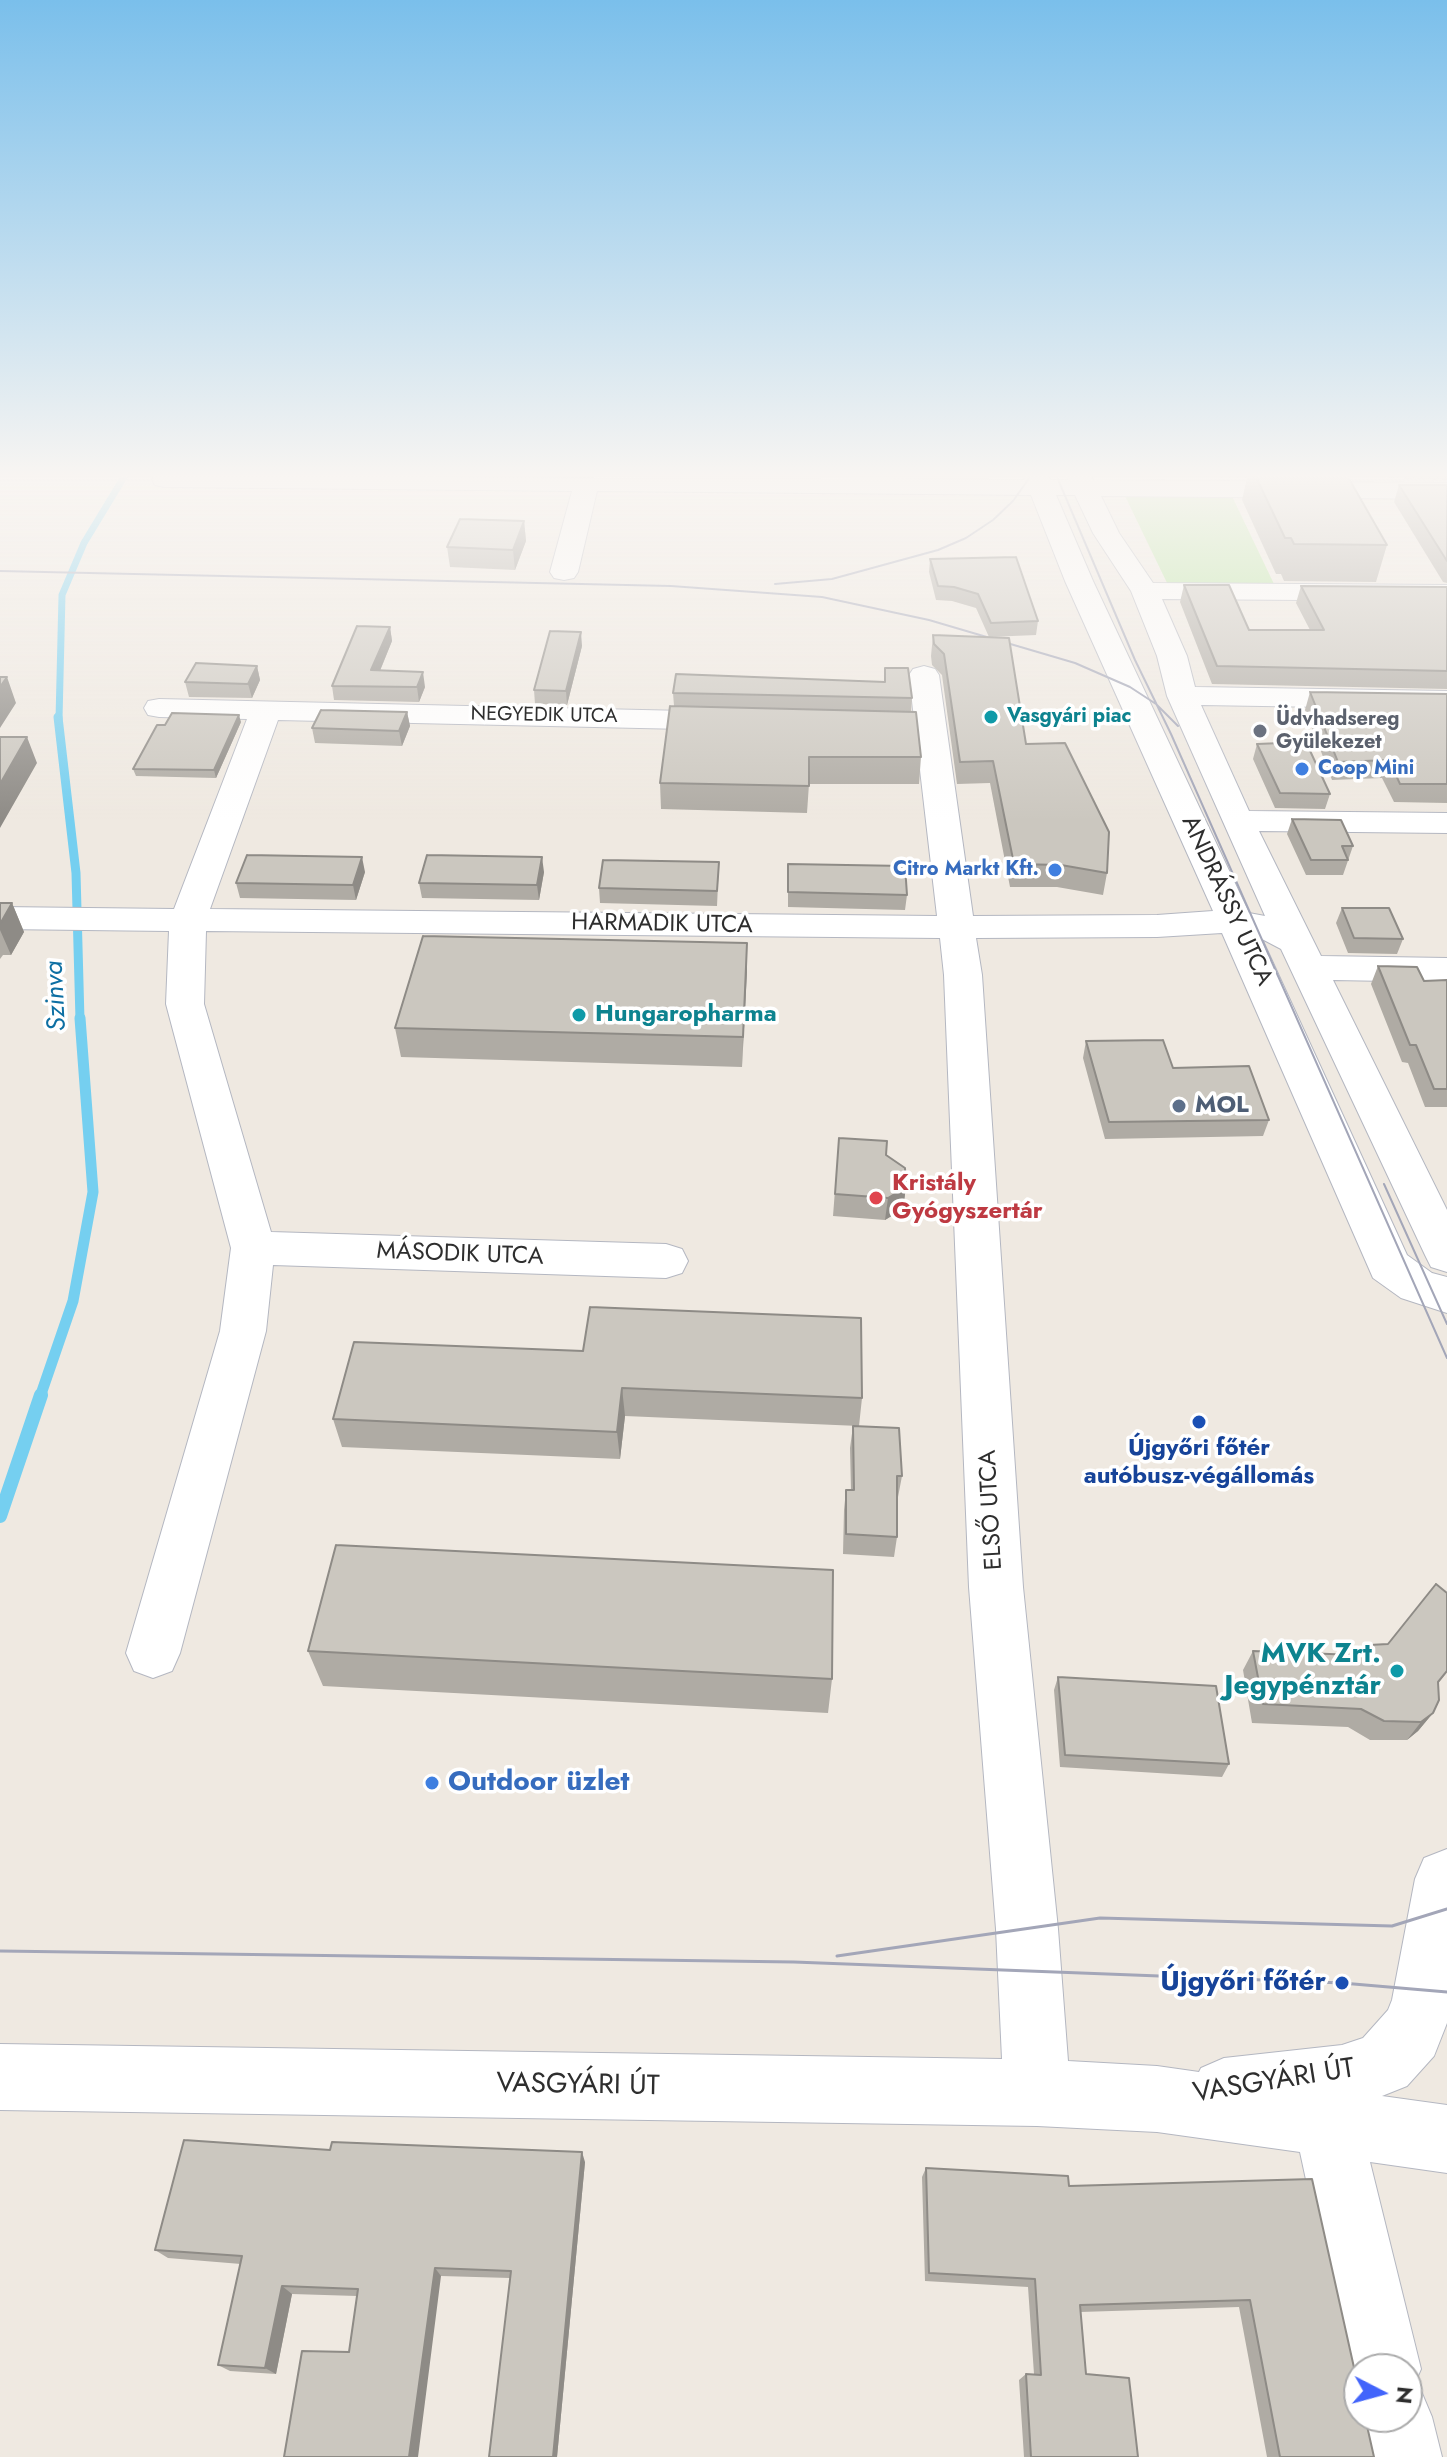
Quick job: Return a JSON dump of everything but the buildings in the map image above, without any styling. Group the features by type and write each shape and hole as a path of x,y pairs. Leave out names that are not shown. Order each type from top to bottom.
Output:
{"street":[{"name":"ANDRÁSSY UTCA","path":"1084,592 1220,913 1389,1266 1417,1286 1447,1295"},
{"name":"ANDRÁSSY UTCA","path":"1145,592 1172,656 1182,696 1237,821 1447,1255"},
{"path":"1245,592 1447,593"},
{"name":"ELSŐ UTCA","path":"924,675 913,726 963,975 996,1587 1027,1929 1037,2093"},
{"path":"1182,696 1447,700"},
{"name":"NEGYEDIK UTCA","path":"159,708 766,722"},
{"path":"153,1653 243,1331 253,1248 185,1004 188,920 266,711"},
{"path":"1237,821 1447,823"},
{"name":"HARMADIK UTCA","path":"0,918 955,927 1157,926 1220,913 1269,928 1300,954"},
{"path":"1300,954 1447,970"},
{"name":"MÁSODIK UTCA","path":"253,1248 666,1261"},
{"name":"VASGYÁRI ÚT","path":"1157,2099 1342,2078 1384,2063 1411,2033 1424,2000 1446,1892"},
{"name":"VASGYÁRI ÚT","path":"0,2077 1037,2093 1157,2099 1447,2139"},
{"path":"1327,2121 1380,2353"},
{"path":"1399,2433 1404,2457"}],"waterway":[{"name":"Szinva","path":"59,719 63,592"},
{"name":"Szinva","path":"58,717 76,873 80,1020"},
{"name":"Szinva","path":"40,1397 73,1301 93,1192 80,1018"},
{"name":"Szinva","path":"0,1516 41,1395"}],"tram line":[{"path":"749,592 822,597 929,620 1075,663 1130,687 1157,705"},
{"path":"1106,592 1157,705"},
{"path":"1157,705 1178,726"},
{"path":"1157,705 1447,1358"},
{"path":"1384,1184 1447,1324"},
{"path":"837,1956 1100,1918 1392,1926 1447,1909"},
{"path":"0,1951 794,1962 1342,1983 1447,1992"}],"place":[{"name":"Vasgyári piac","path":"991,717"},
{"name":"Üdvhadsereg Gyülekezet","path":"1260,731"},
{"name":"Coop Mini","path":"1302,769"},
{"name":"Citro Markt Kft.","path":"1055,870"},
{"name":"Hungaropharma","path":"579,1015"},
{"name":"MOL","path":"1179,1106"},
{"name":"Kristály Gyógyszertár","path":"876,1198"},
{"name":"Újgyőri főtér autóbusz-végállomás","path":"1199,1422"},
{"name":"MVK Zrt. Jegypénztár","path":"1397,1671"},
{"name":"Outdoor üzlet","path":"432,1783"},
{"name":"Újgyőri főtér","path":"1342,1983"}]}
